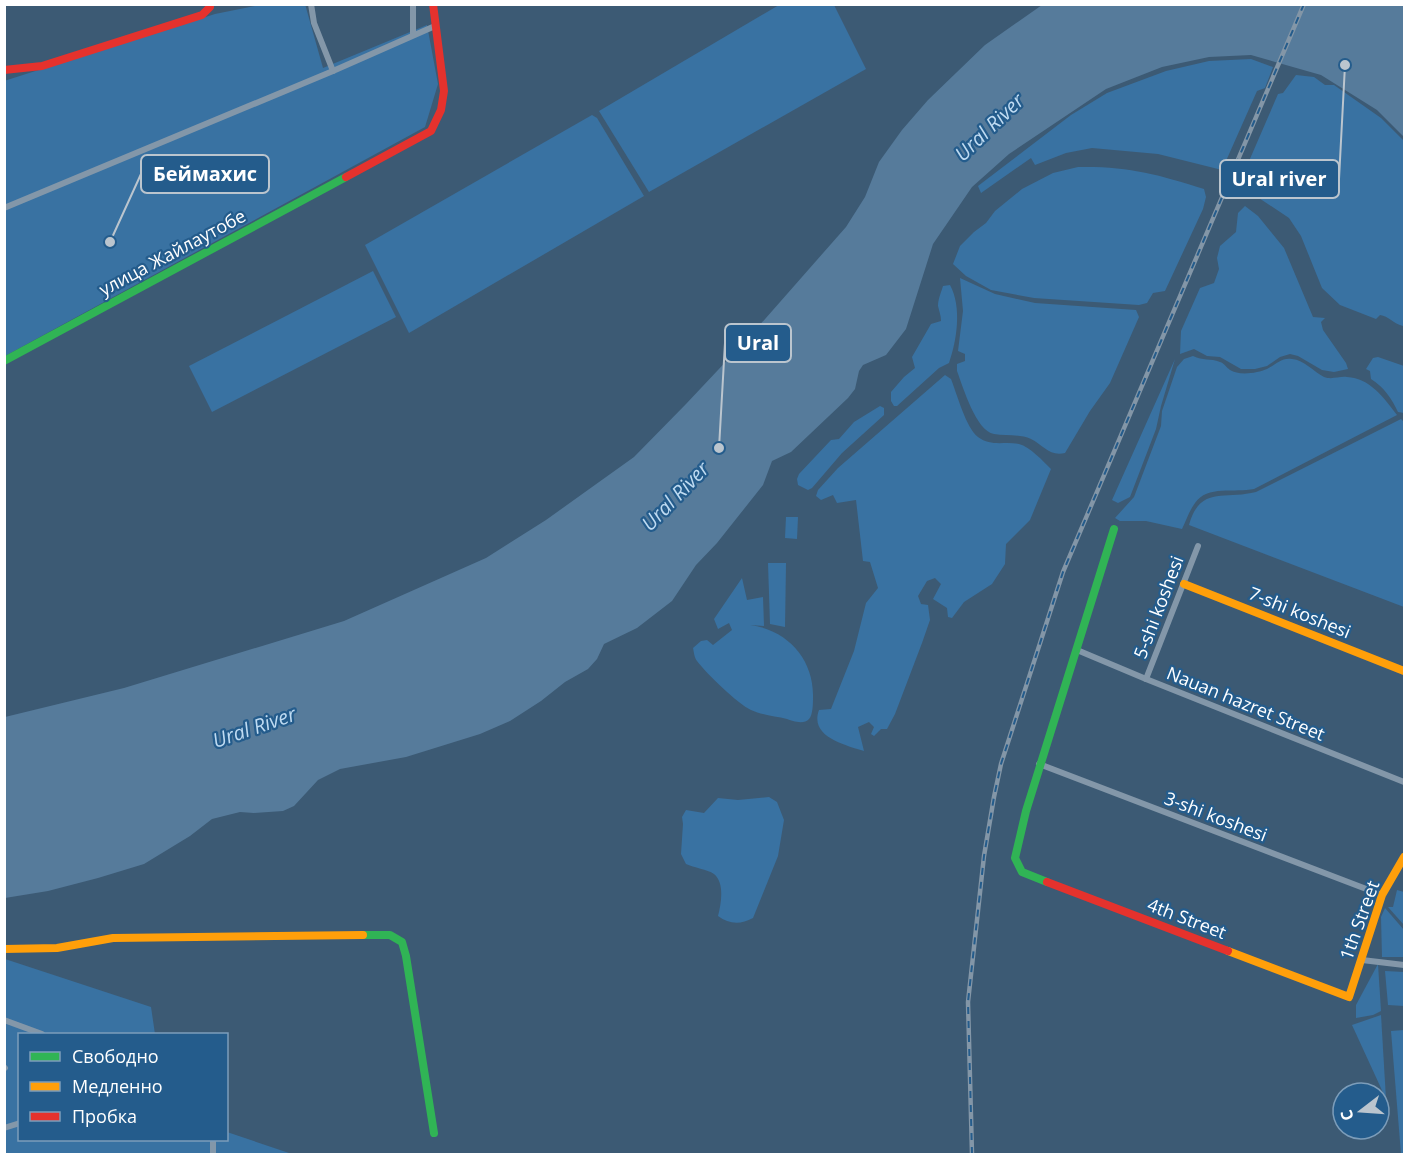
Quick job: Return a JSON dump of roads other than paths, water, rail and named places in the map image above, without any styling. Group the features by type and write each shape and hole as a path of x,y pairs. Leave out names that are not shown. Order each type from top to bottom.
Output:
{"street":[{"path":"4,70 42,66 202,15 210,4"},
{"path":"311,4 314,23 333,71"},
{"path":"413,4 413,35"},
{"name":"улица Жайлаутобе","path":"4,361 431,131 441,110 444,91 433,4"},
{"path":"4,208 435,26"},
{"path":"1039,764 1114,529"},
{"name":"5-shi koshesi","path":"1146,679 1198,546"},
{"name":"7-shi koshesi","path":"1184,584 1404,671"},
{"name":"Nauan hazret Street","path":"1077,650 1404,782"},
{"name":"4th Street","path":"1039,764 1015,858 1022,872 1349,997"},
{"name":"3-shi koshesi","path":"1039,764 1382,895"},
{"name":"1th Street","path":"1349,997 1382,895 1404,857"},
{"path":"4,950 57,948 113,938 390,935 402,942 406,956 434,1133"},
{"path":"1362,960 1404,965"},
{"path":"4,1020 37,1033"}],"water":[{"name":"Ural River","path":"1402,4 1404,7 1404,137 1377,110 1321,75 1251,55 1209,57 1162,67 1106,89 1009,154 972,187 933,244 906,329 886,355 863,365 859,371 855,389 848,398 791,452 772,461 763,485 717,543 696,565 672,601 637,628 604,644 597,659 588,669 565,682 510,721 480,734 406,757 340,769 318,780 294,806 283,811 240,812 212,819 190,836 144,864 48,891 5,898 5,717 124,688 344,621 486,558 546,520 634,457 686,404 750,336 846,227 865,197 879,162 928,100 985,45 1042,5"}],"railway":[{"path":"972,1154 968,1002 984,856 1001,764 1063,572 1304,4"}],"place":[{"name":"Ural river","path":"1345,65"},
{"name":"Беймахис","path":"110,242"},
{"name":"Ural","path":"719,448"}]}
